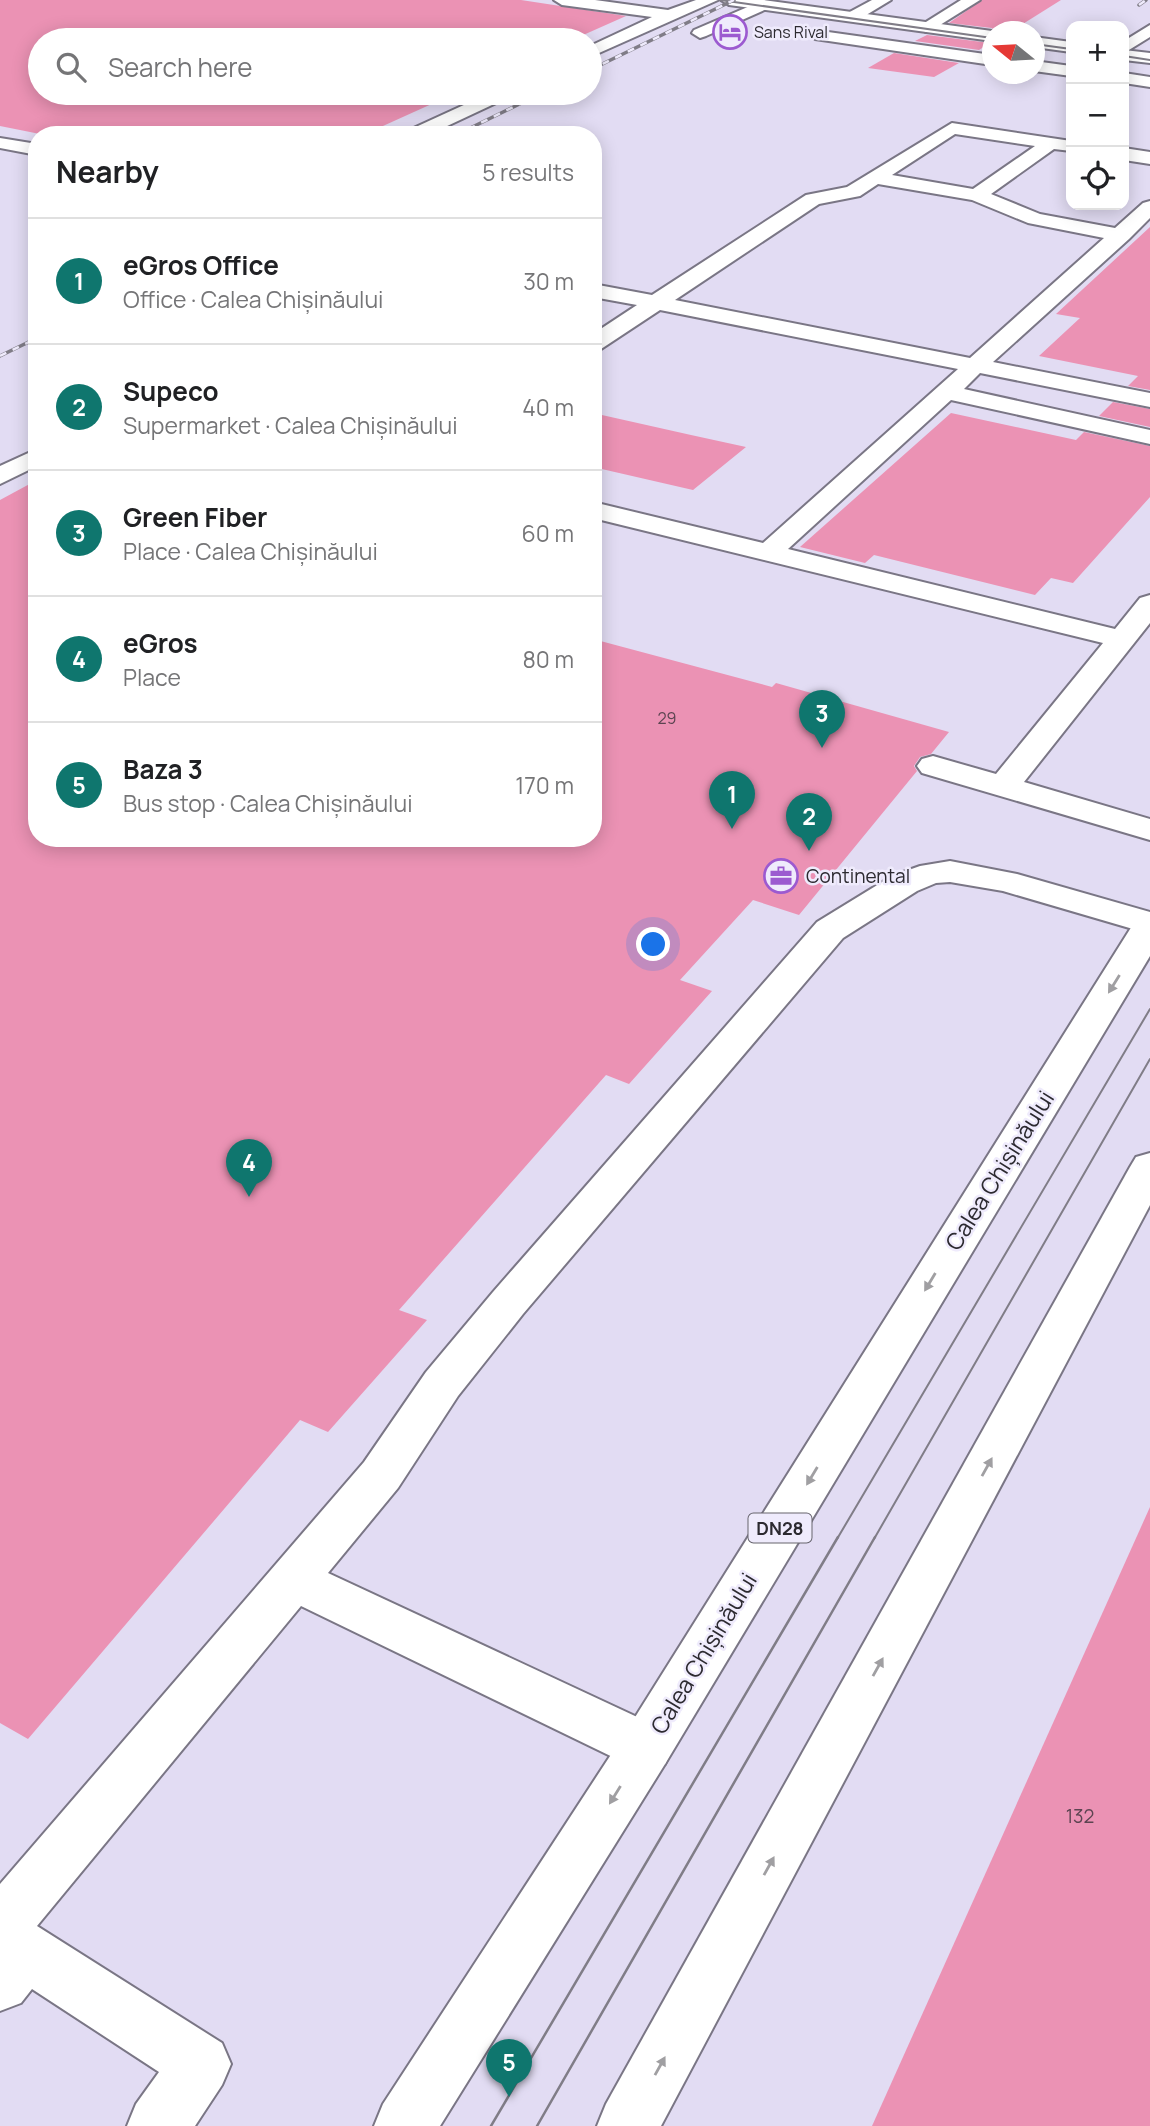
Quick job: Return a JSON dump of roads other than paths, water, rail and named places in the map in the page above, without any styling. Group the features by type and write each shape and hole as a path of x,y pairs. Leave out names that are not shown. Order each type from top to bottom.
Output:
{"main road":[{"path":"562,0 669,15"},
{"path":"602,46 669,15 710,0"},
{"path":"729,0 982,35"},
{"path":"852,17 883,0"},
{"path":"926,27 972,0"},
{"path":"700,33 764,5"},
{"path":"1129,45 1150,30"},
{"path":"821,36 982,59"},
{"path":"1045,43 1066,46"},
{"path":"1129,56 1150,58"},
{"path":"1045,67 1066,70"},
{"path":"1129,79 1150,82"},
{"path":"432,126 477,105"},
{"path":"602,338 813,199 853,192 952,128 1066,145"},
{"path":"0,143 28,148"},
{"path":"977,195 1051,143"},
{"path":"1129,155 1150,158"},
{"path":"875,178 977,195 1035,219 1122,235"},
{"path":"768,553 1150,207"},
{"path":"602,292 1150,400"},
{"path":"946,392 1150,437"},
{"path":"0,476 28,461"},
{"path":"602,512 1122,639"},
{"path":"1003,787 1150,604"},
{"path":"933,766 1150,830"},
{"path":"158,2126 201,2064 6,1949 293,1579 382,1475 442,1384 500,1313 830,930 888,891 934,872 980,875 1150,924"},
{"name":"Calea Chișinăului","path":"405,2126 646,1747 1150,924"},
{"path":"628,2126 1150,1167"},
{"path":"293,1579 646,1747"}],"tram line":[{"path":"720,0 982,37"},
{"path":"1045,45 1066,48"},
{"path":"1129,57 1150,60"},
{"path":"837,1539 1150,1009"},
{"path":"874,1539 1150,1059"},
{"path":"491,2126 838,1537"},
{"path":"537,2126 875,1537"}],"railway":[{"path":"602,64 734,0"},
{"path":"1139,5 1146,0"},
{"path":"474,126 517,105"},
{"path":"0,356 28,342"}],"place":[{"name":"Sans Rival","path":"730,32"},
{"name":"Green Fiber","path":"822,748"},
{"name":"eGros Office","path":"732,829"},
{"name":"Supeco","path":"809,851"},
{"name":"Continental","path":"781,876"},
{"name":"eGros","path":"249,1197"},
{"name":"Baza 3","path":"509,2097"}]}
